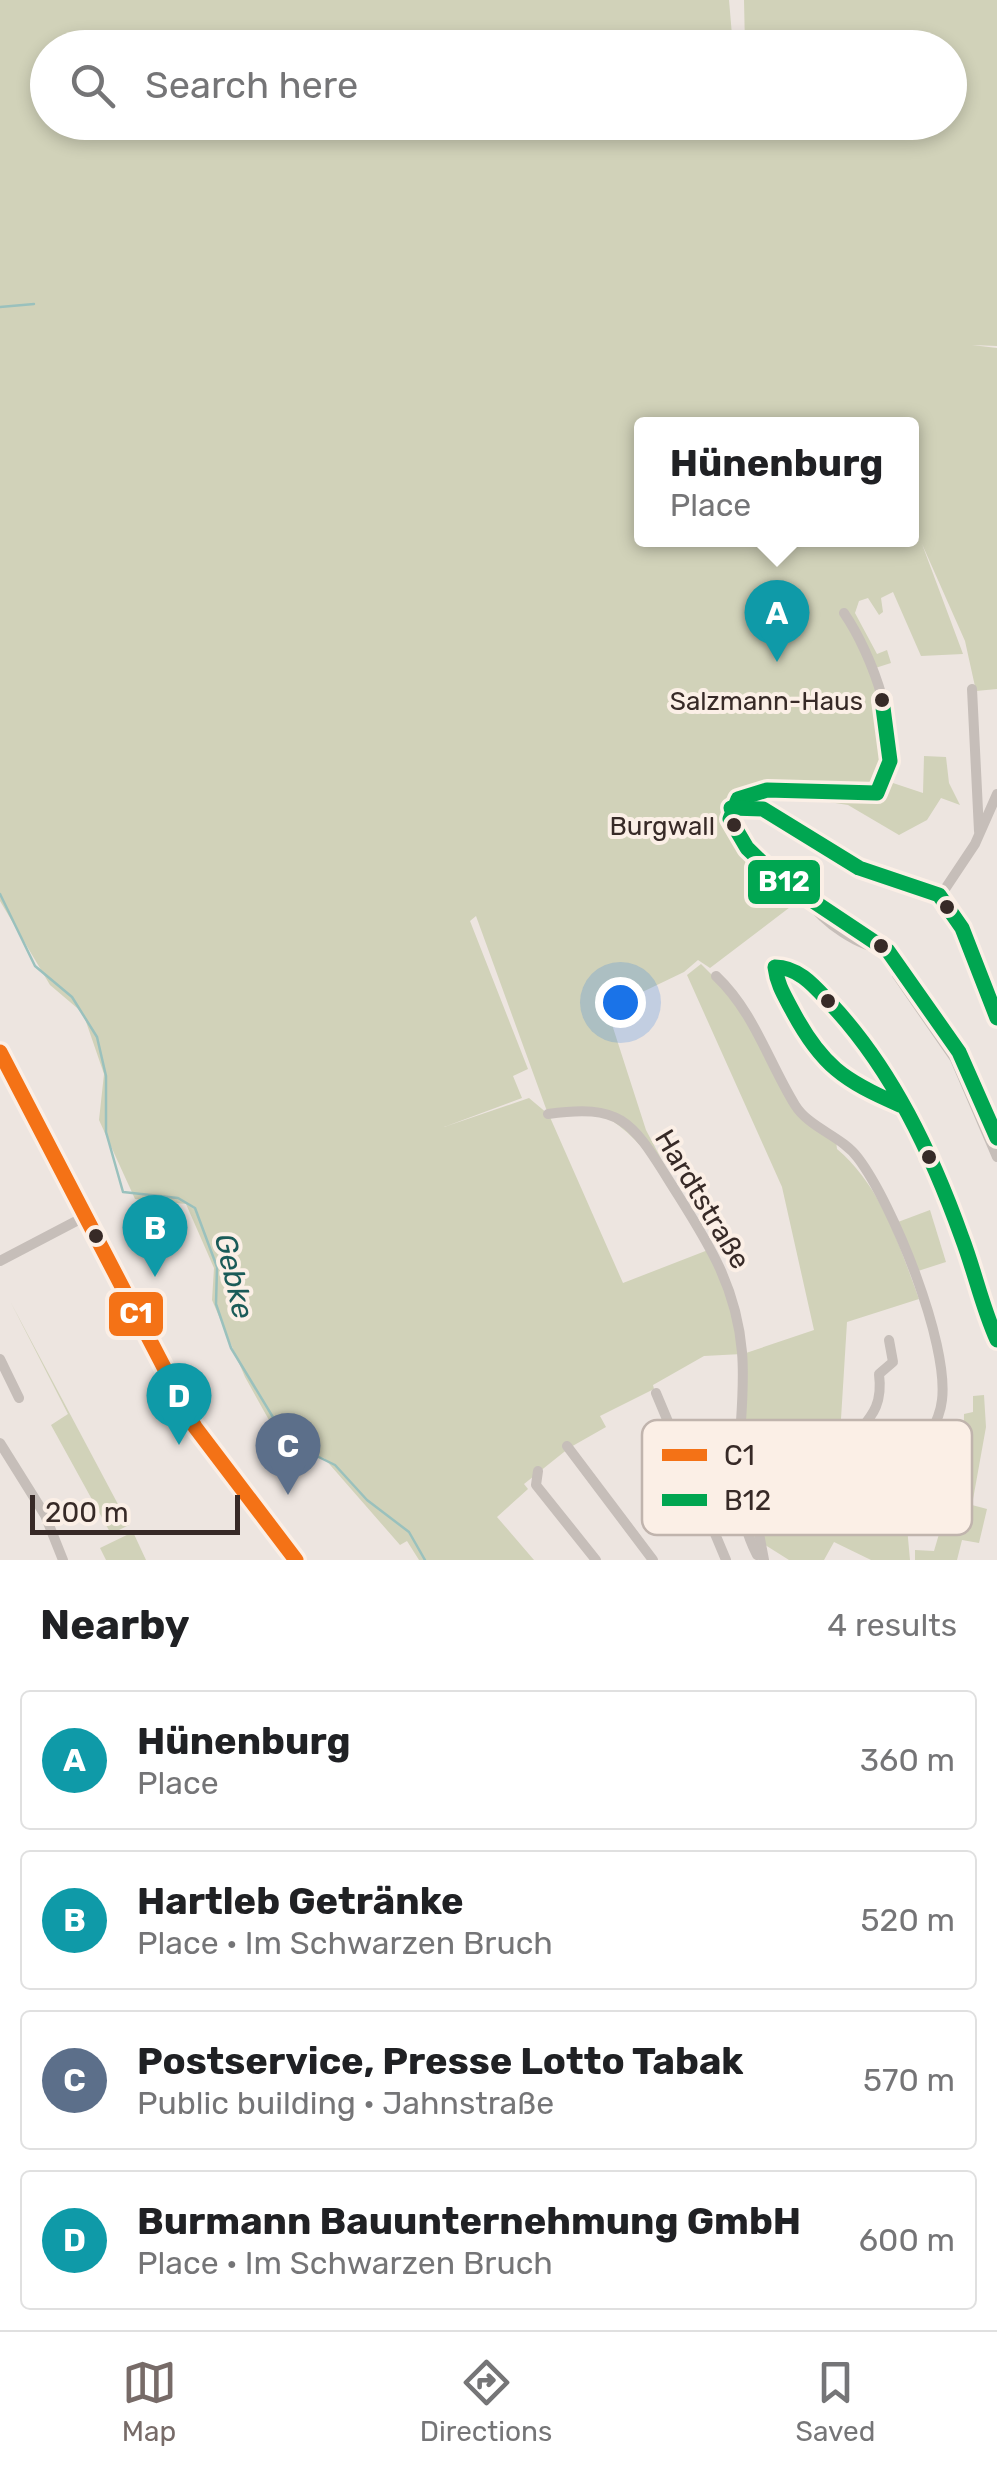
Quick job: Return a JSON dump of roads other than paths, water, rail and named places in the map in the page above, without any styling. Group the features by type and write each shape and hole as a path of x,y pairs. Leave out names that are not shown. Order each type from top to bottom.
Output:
{"street":[{"path":"844,613 879,686 890,755 884,786 868,795 773,790 731,808 733,826 755,857 881,950 959,1052 997,1138"},
{"path":"972,689 979,837"},
{"path":"943,898 946,885 979,837 997,794"},
{"path":"743,801 780,816 863,870 943,898 966,935 979,982 997,1018"},
{"path":"927,891 946,885"},
{"path":"881,950 955,1060 997,1157"},
{"path":"900,1105 849,1084 825,1067 773,972 782,967 842,1013 900,1105 960,1230 982,1308 997,1340"},
{"path":"716,976 743,1006 798,1109 860,1160 913,1270 933,1333 942,1394 936,1420"},
{"path":"0,1052 171,1384 222,1466 296,1560"},
{"name":"Hardtstraße","path":"548,1114 601,1110 628,1124 647,1146 726,1273 742,1354 741,1420"},
{"path":"0,1261 84,1217"},
{"path":"868,1420 876,1411 874,1371 893,1362 889,1340"},
{"path":"0,1359 20,1398"},
{"path":"656,1393 667,1420"},
{"path":"0,1443 48,1520 63,1560"},
{"path":"567,1446 654,1560"},
{"path":"538,1471 536,1484 596,1560"},
{"path":"716,1535 726,1560"},
{"name":"Hardtstraße","path":"750,1535 762,1560"},
{"path":"758,1535 762,1560"}],"waterway":[{"path":"0,307 34,304"},
{"name":"Gebke","path":"0,894 35,966 72,997 97,1037 106,1076 106,1132 123,1192 178,1198 195,1208 217,1267 216,1304 231,1348 288,1442 335,1465 367,1500 409,1532 425,1560"}],"place":[{"name":"Hünenburg","path":"777,662"},
{"name":"Salzmann-Haus","path":"882,700"},
{"name":"Burgwall","path":"734,825"},
{"name":"Hartleb Getränke","path":"155,1277"},
{"name":"Burmann Bauunternehmung GmbH","path":"179,1445"},
{"name":"Postservice, Presse Lotto Tabak","path":"288,1495"}]}
